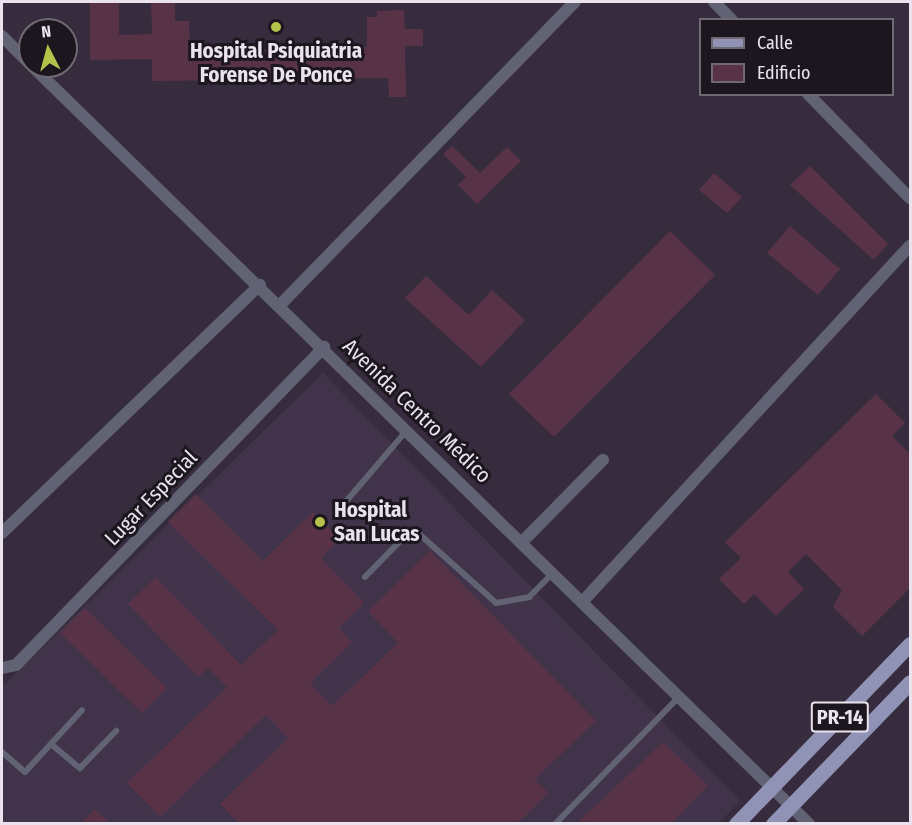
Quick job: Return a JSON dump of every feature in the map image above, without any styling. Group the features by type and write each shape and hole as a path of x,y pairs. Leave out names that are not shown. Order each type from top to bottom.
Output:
{"main road":[{"name":"PR-14","path":"736,824 910,644"},
{"name":"PR-14","path":"773,824 910,682"}],"street":[{"path":"280,305 575,2"},
{"path":"714,2 730,18"},
{"name":"Avenida Centro Médico","path":"2,36 18,52"},
{"name":"Avenida Centro Médico","path":"45,78 584,600 681,695 769,789 809,824"},
{"path":"810,96 910,198"},
{"path":"584,600 910,246"},
{"path":"2,533 260,285"},
{"name":"Lugar Especial","path":"2,668 16,664 324,347"},
{"path":"523,542 603,460"}],"lane":[{"path":"337,512 408,429"},
{"path":"365,577 407,534 417,532 496,603 529,597 554,572"},
{"path":"555,824 681,695"},
{"path":"2,752 25,772 82,710"},
{"path":"51,744 80,768 116,731"}],"shaded area":[{"name":"Hospital San Lucas","path":"323,373 740,801 718,824 2,824 2,687"}],"building":[{"path":"90,2 119,2 119,35 152,34 151,2 175,2 175,21 189,21 190,50 367,47 367,17 377,17 377,11 404,10 405,29 423,29 423,46 405,46 406,97 389,97 388,78 152,81 152,59 90,60"},
{"path":"452,146 480,173 507,147 521,161 477,204 458,185 466,177 443,154"},
{"path":"810,166 888,244 874,260 790,185"},
{"path":"714,173 742,197 727,213 699,190"},
{"path":"790,226 840,269 818,295 767,253"},
{"path":"670,231 715,275 554,437 509,394"},
{"path":"426,276 469,315 492,290 525,320 481,367 405,298"},
{"path":"876,394 905,423 892,436 910,454 910,588 862,636 833,607 842,590 806,554 788,572 804,589 776,616 754,594 744,604 719,579 741,558 725,542"},
{"path":"196,494 263,561 313,512 340,539 321,558 364,603 339,628 352,642 310,683 332,706 398,643 368,611 430,551 596,721 535,779 548,793 517,824 239,824 220,804 288,738 266,715 160,817 127,783 227,687 208,668 198,677 128,604 156,577 241,665 278,630 168,522"},
{"path":"85,608 167,688 142,713 60,633"},
{"path":"663,742 708,786 671,824 576,824"},
{"path":"95,809 110,824 81,824"}],"place":[{"name":"Hospital Psiquiatria Forense De Ponce","path":"276,27"},
{"name":"Hospital San Lucas","path":"320,522"}]}
